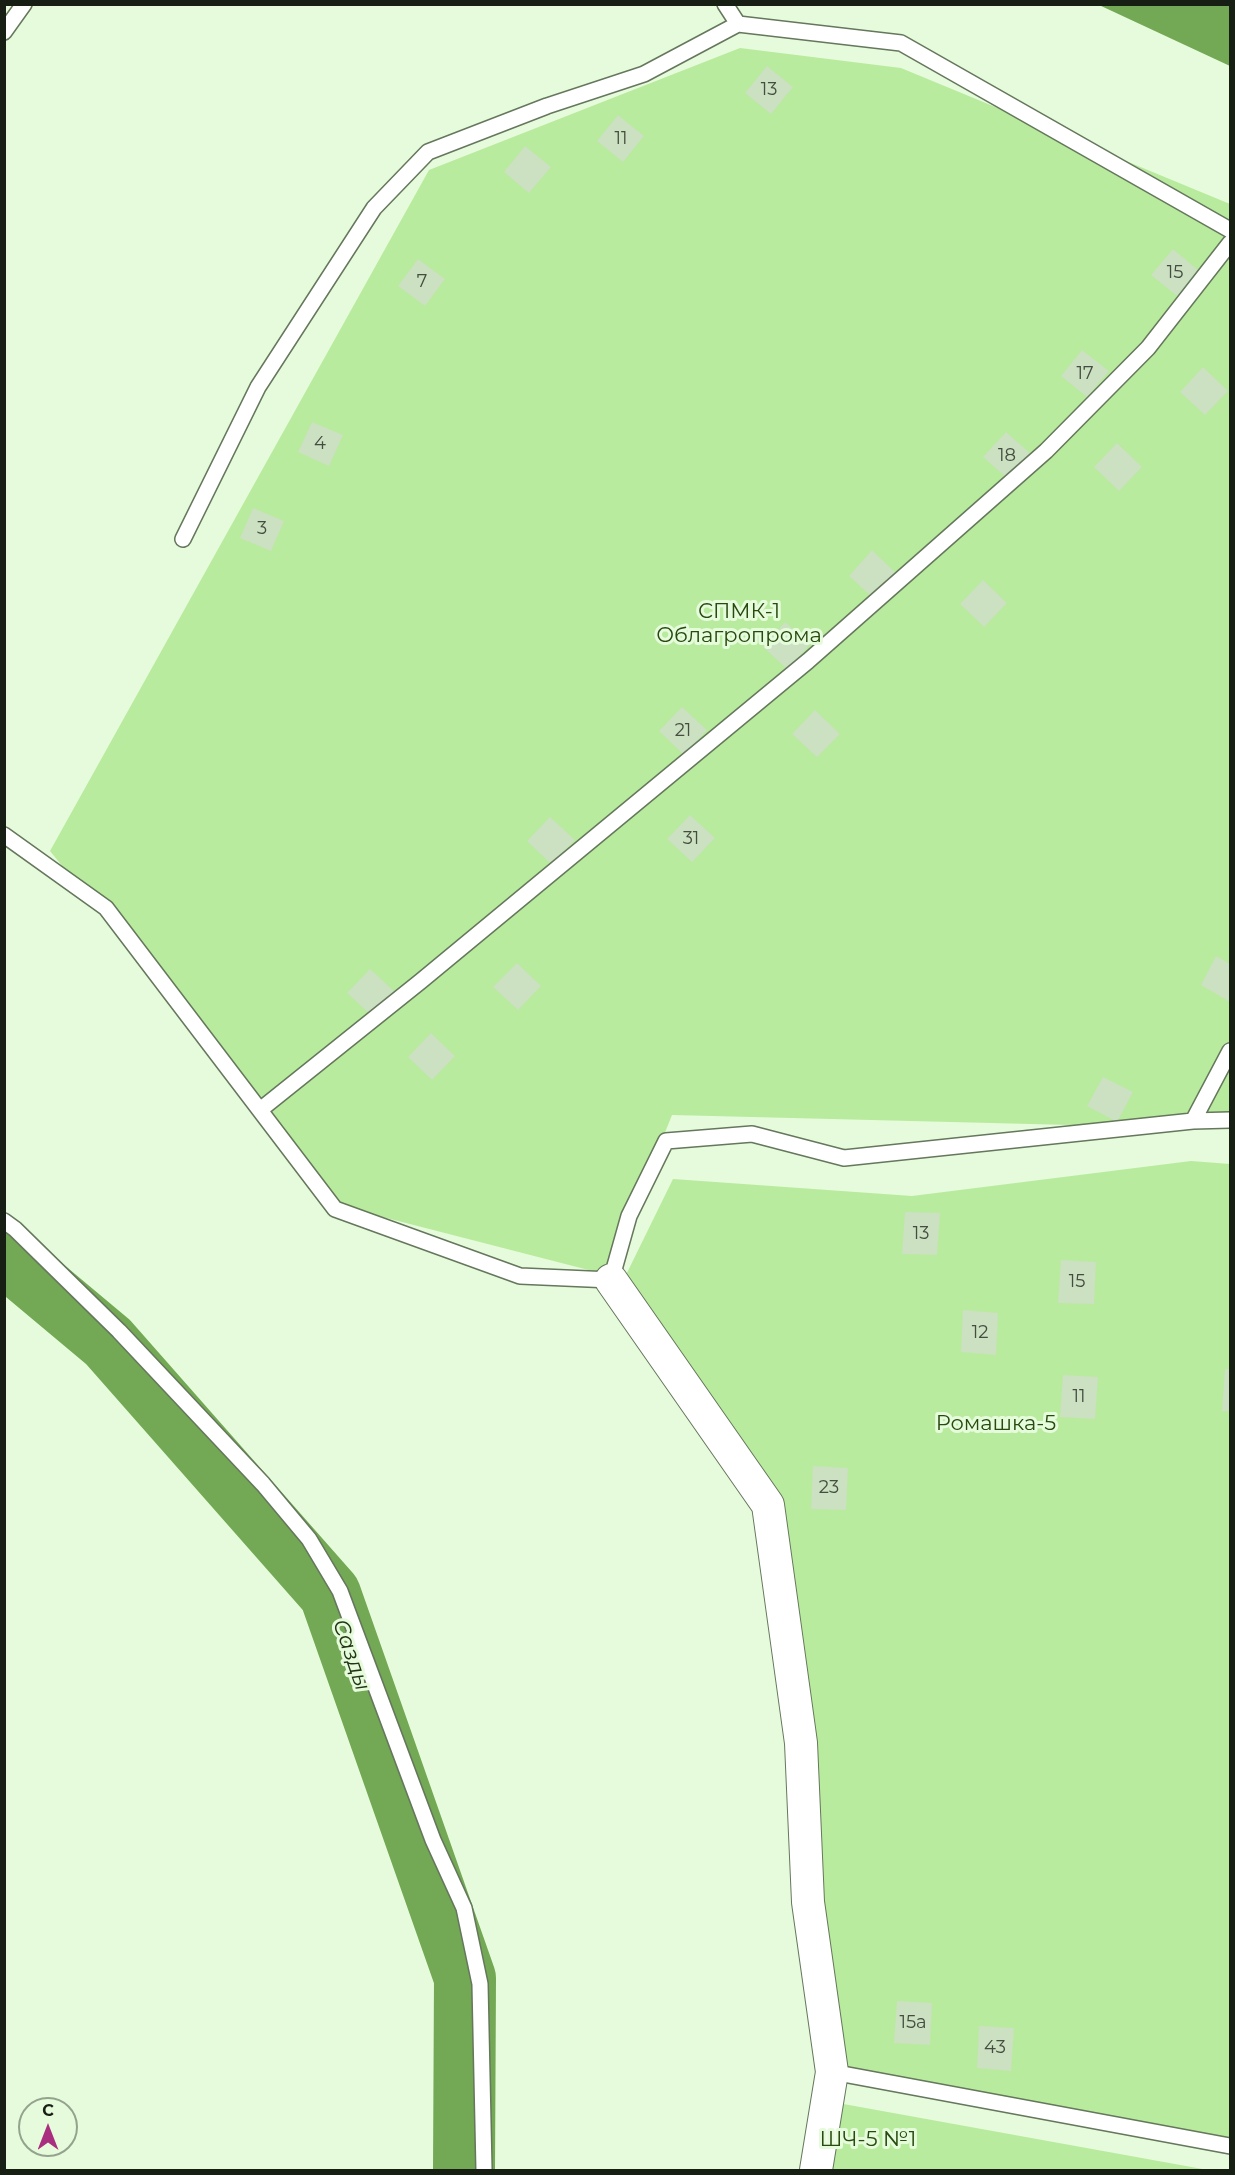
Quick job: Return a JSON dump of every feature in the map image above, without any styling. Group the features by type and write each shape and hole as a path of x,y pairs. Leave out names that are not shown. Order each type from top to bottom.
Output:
{"street":[{"path":"611,1280 768,1505 801,1743 808,1902 832,2072 816,2170"}],"lane":[{"path":"4,32 24,4"},
{"path":"725,4 738,24"},
{"path":"183,539 258,387 374,208 428,152 547,106 644,74 738,24 901,43 1230,230"},
{"path":"260,1110 422,981 808,662 1046,451 1148,348 1230,243"},
{"path":"4,835 106,908 335,1209 520,1276 611,1280 629,1216 666,1141 752,1134 844,1158 1192,1121 1230,1120"},
{"path":"1192,1121 1230,1051"},
{"path":"4,1221 15,1229 119,1331 263,1484 309,1539 340,1591 433,1840 464,1908 480,1984 484,2170"},
{"path":"832,2072 1230,2146"}],"green space":[{"name":"СПМК-1 Облагропрома","path":"740,48 901,68 1230,204 1230,1129 672,1115 608,1275 340,1206 50,851 429,170"},
{"name":"Ромашка-5","path":"1191,1161 1230,1164 1230,2148 832,2072 776,1505 622,1283 673,1179 912,1196"},
{"name":"ШЧ-5 №1","path":"838,2103 1208,2170 830,2170"}],"shaded area":[{"path":"1099,5 1230,5 1230,66"}],"building":[{"path":"767,66 793,87 771,114 745,93"},
{"path":"618,115 644,136 623,162 597,141"},
{"path":"525,146 551,167 529,193 504,172"},
{"path":"1173,249 1198,270 1177,296 1151,275"},
{"path":"418,259 445,279 425,306 398,286"},
{"path":"1082,350 1109,371 1087,397 1061,376"},
{"path":"1203,367 1228,391 1205,415 1180,392"},
{"path":"312,422 343,435 329,466 298,452"},
{"path":"1006,432 1031,454 1008,479 983,457"},
{"path":"1117,443 1142,467 1119,491 1094,467"},
{"path":"253,508 284,521 271,551 240,538"},
{"path":"872,550 896,573 873,598 849,576"},
{"path":"983,580 1007,603 984,627 960,604"},
{"path":"785,622 810,644 788,670 763,647"},
{"path":"682,707 707,730 684,755 659,731"},
{"path":"815,710 840,734 817,757 792,734"},
{"path":"690,815 715,838 692,862 667,839"},
{"path":"550,817 575,840 551,864 527,841"},
{"path":"1216,956 1230,964 1230,1002 1201,985"},
{"path":"517,963 541,986 518,1010 493,987"},
{"path":"370,969 395,992 372,1016 347,993"},
{"path":"431,1033 455,1056 432,1080 408,1057"},
{"path":"1103,1077 1133,1092 1117,1122 1087,1106"},
{"path":"905,1212 940,1213 937,1255 902,1254"},
{"path":"1061,1260 1096,1262 1094,1304 1058,1303"},
{"path":"963,1310 998,1313 996,1355 961,1352"},
{"path":"1225,1369 1230,1369 1230,1411 1222,1411"},
{"path":"1063,1375 1098,1377 1095,1419 1060,1417"},
{"path":"813,1466 848,1468 846,1510 811,1509"},
{"path":"897,2001 932,2003 930,2045 894,2043"},
{"path":"979,2026 1014,2028 1011,2071 977,2068"}],"waterway":[{"name":"Сазды","path":"4,1255 108,1342 330,1594 465,1978 464,2170"}]}
